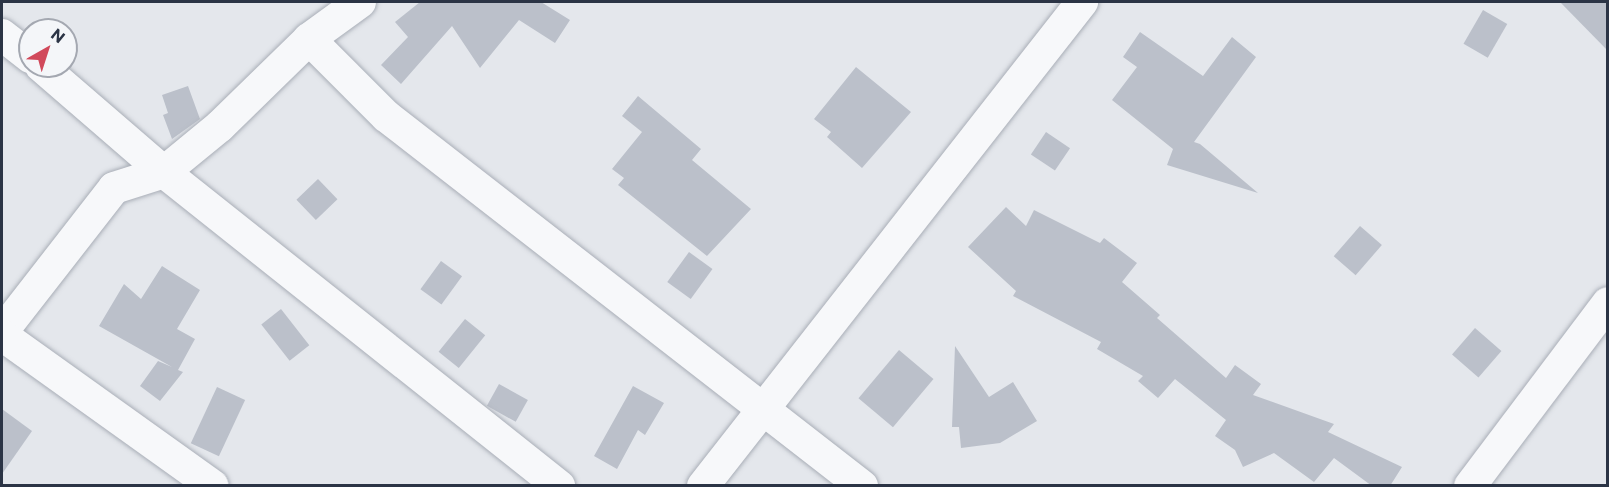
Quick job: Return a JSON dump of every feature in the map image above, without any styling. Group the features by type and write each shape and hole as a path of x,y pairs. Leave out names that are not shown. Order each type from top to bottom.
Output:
{"street":[{"path":"213,486 2,333 114,188 164,172 220,126 309,39 360,2"},
{"path":"702,486 1082,2"},
{"path":"2,35 18,48"},
{"path":"309,39 395,123 502,208 764,407 862,486"},
{"path":"55,78 164,172 559,486"},
{"path":"1481,482 1608,303"}],"building":[{"path":"420,2 541,2 570,20 555,43 519,20 480,68 452,26 401,84 381,65 408,37 395,22"},
{"path":"1560,2 1608,2 1608,51"},
{"path":"1483,10 1507,24 1488,58 1464,44"},
{"path":"1140,32 1203,76 1232,37 1256,57 1194,142 1200,144 1258,193 1167,165 1173,149 1112,100 1137,67 1123,57"},
{"path":"856,67 911,112 862,168 827,137 831,132 814,119"},
{"path":"188,86 200,119 172,139 163,115 168,113 162,95"},
{"path":"638,96 701,149 692,160 751,209 707,256 618,185 624,178 612,169 642,132 622,116"},
{"path":"1046,132 1070,148 1055,171 1031,154"},
{"path":"318,179 337,199 316,220 296,200"},
{"path":"1006,207 1026,226 1034,210 1100,243 1104,238 1137,263 1122,282 1160,315 1157,318 1226,378 1235,365 1261,384 1253,395 1334,424 1328,432 1402,467 1390,486 1372,486 1334,458 1314,482 1274,453 1243,467 1235,450 1215,436 1226,420 1175,379 1158,398 1138,381 1143,376 1097,349 1101,342 1013,296 1016,291 968,247"},
{"path":"1360,226 1382,245 1356,275 1334,256"},
{"path":"689,252 712,269 691,299 667,282"},
{"path":"441,261 462,276 441,305 420,289"},
{"path":"162,266 200,290 177,329 195,339 178,370 183,372 160,401 140,386 158,361 172,367 99,326 124,284 141,299"},
{"path":"281,309 309,345 290,361 261,324"},
{"path":"465,319 485,335 459,368 439,352"},
{"path":"1475,328 1501,351 1478,377 1452,354"},
{"path":"955,346 989,397 1013,382 1037,421 1000,443 961,448 959,427 952,427"},
{"path":"899,350 933,379 893,427 859,398"},
{"path":"499,384 528,400 516,422 487,406"},
{"path":"633,386 664,403 645,435 638,430 617,469 594,456"},
{"path":"217,387 245,400 219,456 191,443"},
{"path":"2,409 32,431 2,474"}]}
